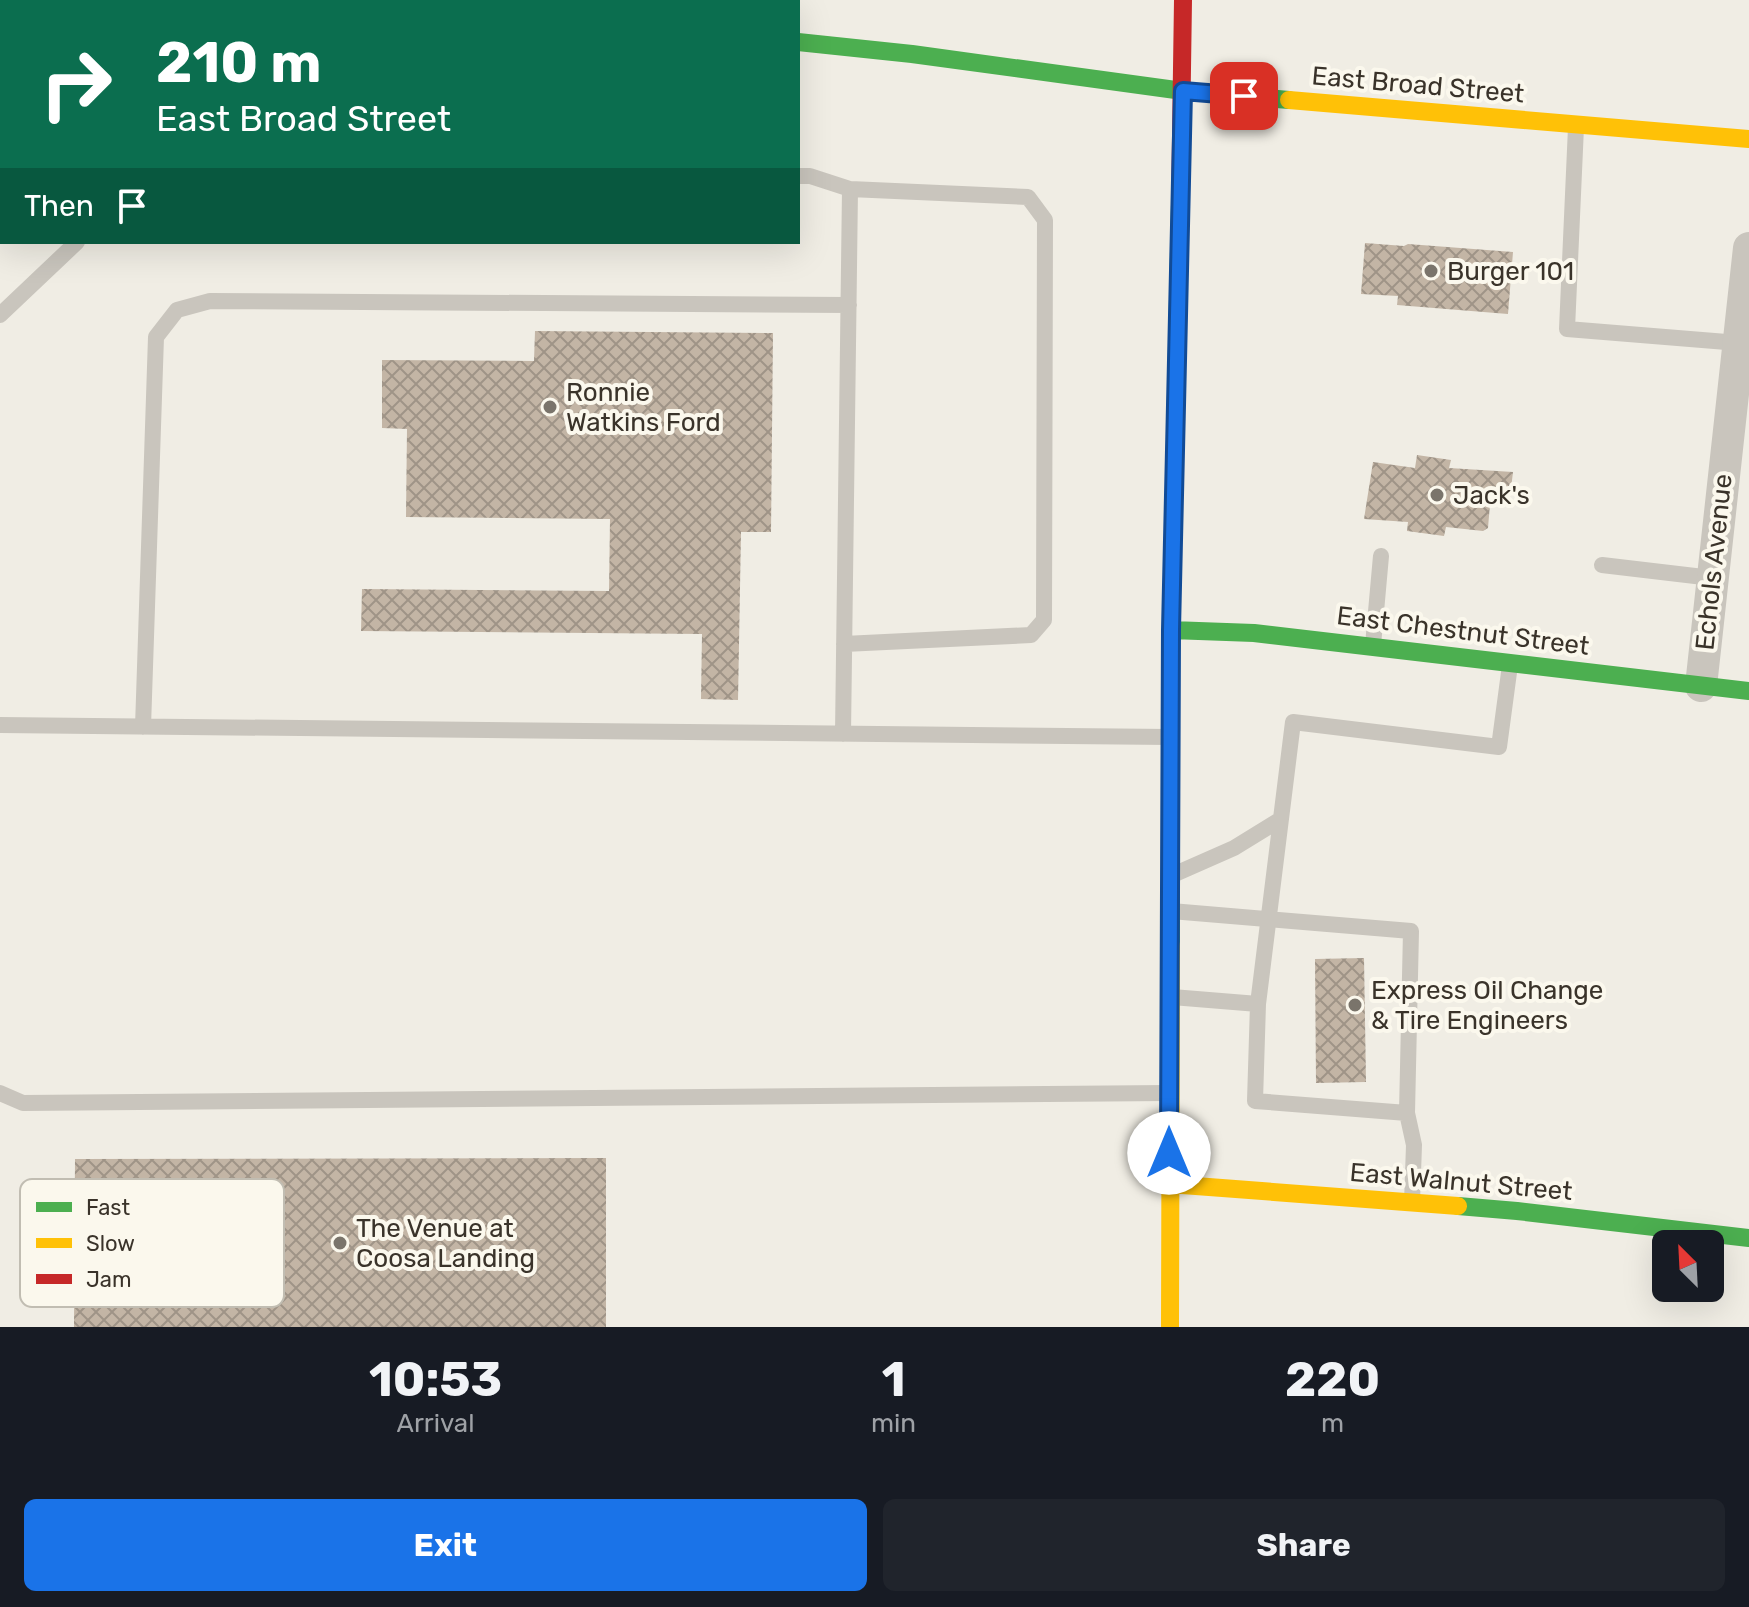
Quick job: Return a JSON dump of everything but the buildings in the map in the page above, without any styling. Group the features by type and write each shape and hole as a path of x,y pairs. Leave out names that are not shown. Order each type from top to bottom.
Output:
{"main road":[{"path":"1170,1327 1171,630 1183,0"},
{"name":"East Broad Street","path":"800,42 912,54 1183,91 1749,139"},
{"name":"East Chestnut Street","path":"1171,630 1254,633 1749,691"},
{"name":"East Walnut Street","path":"1169,1184 1517,1211 1749,1238"}],"street":[{"name":"Echols Avenue","path":"1701,686 1749,248"}],"lane":[{"path":"1576,125 1567,329 1739,343"},
{"path":"800,176 810,176 850,189 1028,197 1045,220 1044,620 1031,635 844,644"},
{"path":"843,734 850,189"},
{"path":"0,315 75,244"},
{"path":"143,727 156,337 177,310 210,301 849,305"},
{"path":"1373,647 1381,556"},
{"path":"1602,565 1712,578"},
{"path":"1407,1113 1255,1101 1258,1004 1293,722 1499,747 1510,663"},
{"path":"0,725 1170,737"},
{"path":"1170,876 1234,848 1281,819"},
{"path":"1170,911 1411,931 1407,1113 1414,1145 1412,1202"},
{"path":"1170,997 1258,1004"},
{"path":"0,1093 23,1103 33,1103 1169,1093"}],"traffic: fast":[{"path":"800,42 912,54 1183,91 1289,100"},
{"path":"1171,946 1171,630 1180,205"},
{"path":"1171,630 1254,633 1749,691"},
{"path":"1458,1206 1749,1238"}],"traffic: slow":[{"path":"1289,100 1749,139"},
{"path":"1170,1327 1171,946"},
{"path":"1169,1184 1458,1206"}],"traffic: jam":[{"path":"1180,205 1183,0"}],"place":[{"name":"Burger 101","path":"1431,271"},
{"name":"Ronnie Watkins Ford","path":"550,407"},
{"name":"Jack's","path":"1437,495"},
{"name":"Express Oil Change & Tire Engineers","path":"1355,1005"},
{"name":"The Venue at Coosa Landing","path":"340,1243"}],"route":[{"path":"1169,1153 1171,630 1183,91 1244,96"}]}
